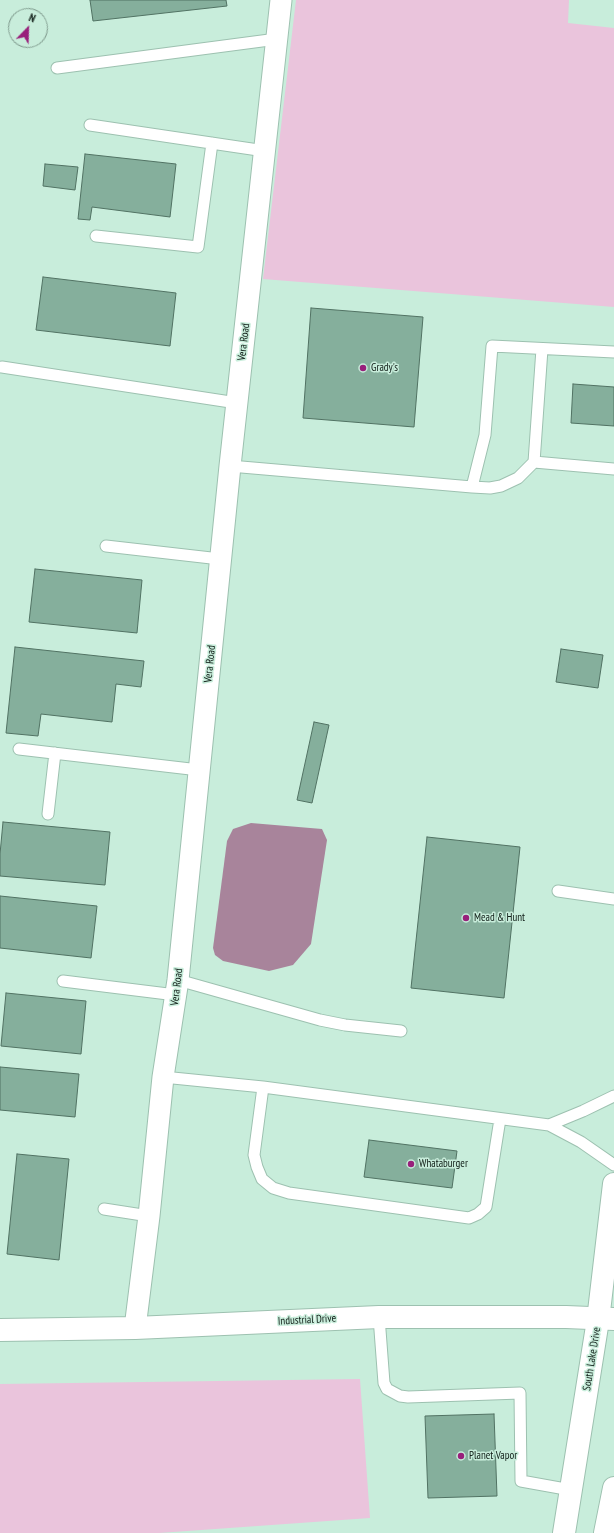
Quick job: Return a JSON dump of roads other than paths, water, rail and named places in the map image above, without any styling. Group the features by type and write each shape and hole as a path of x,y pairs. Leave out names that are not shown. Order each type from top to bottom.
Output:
{"street":[{"name":"Vera Road","path":"135,1328 149,1216 163,1077 177,988 220,560 282,0"},
{"name":"South Lake Drive","path":"564,1533 571,1490 606,1320 614,1184"},
{"name":"Industrial Drive","path":"0,1330 135,1328 379,1317 566,1317 606,1320"},
{"path":"609,1528 614,1488"}],"lane":[{"path":"56,68 277,39"},
{"path":"90,125 265,151"},
{"path":"96,236 198,247 212,143"},
{"path":"472,487 485,435 492,346 614,352"},
{"path":"230,466 472,487 490,488 501,486 518,478 534,462 542,349"},
{"path":"2,367 237,403"},
{"path":"534,462 614,469"},
{"path":"106,546 220,560"},
{"path":"19,749 199,770"},
{"path":"48,814 55,753"},
{"path":"558,891 614,899"},
{"path":"63,982 177,988 345,1025 401,1031"},
{"path":"163,1077 263,1088 549,1125 581,1142 614,1165"},
{"path":"263,1088 254,1155 262,1179 273,1188 289,1193 469,1218 478,1214 486,1207 500,1119"},
{"path":"549,1125 614,1096"},
{"path":"104,1209 149,1216"},
{"path":"379,1317 384,1383 387,1389 400,1396 408,1397 520,1393 521,1481 571,1490"}],"place":[{"name":"Grady's","path":"363,368"},
{"name":"Mead & Hunt","path":"466,918"},
{"name":"Whataburger","path":"411,1164"},
{"name":"Planet Vapor","path":"461,1456"}]}
